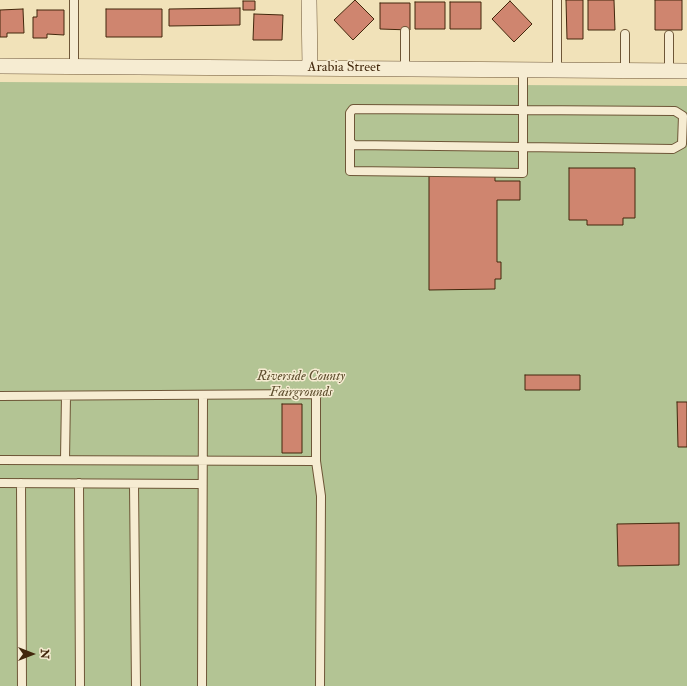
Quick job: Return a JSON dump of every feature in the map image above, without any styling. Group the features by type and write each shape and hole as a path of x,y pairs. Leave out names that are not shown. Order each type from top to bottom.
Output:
{"street":[{"path":"309,0 310,68"},
{"name":"Arabia Street","path":"0,66 687,71"}],"lane":[{"path":"74,0 74,67"},
{"path":"557,0 557,70"},
{"path":"404,69 405,31"},
{"path":"624,70 625,34"},
{"path":"669,35 669,71"},
{"path":"350,142 354,145 523,147 673,149 682,144 683,116 675,111 523,110 353,109 350,113 350,142 350,171 523,173 523,147 523,110 523,70"},
{"path":"0,396 316,394 316,461 321,496 320,686"},
{"path":"202,686 203,395"},
{"path":"65,460 66,396"},
{"path":"0,460 316,461"},
{"path":"0,483 202,484"},
{"path":"21,483 22,686"},
{"path":"79,484 80,686"},
{"path":"134,484 136,686"}],"green space":[{"name":"Riverside County Fairgrounds","path":"0,82 687,86 687,686 0,686"}],"building":[{"path":"355,0 374,19 353,40 334,20"},
{"path":"566,0 583,0 583,39 567,39"},
{"path":"588,0 614,0 615,30 588,30"},
{"path":"655,0 682,0 682,30 655,30"},
{"path":"243,1 255,1 255,10 243,10"},
{"path":"510,1 532,24 514,42 492,19"},
{"path":"415,2 445,2 445,29 415,29"},
{"path":"450,2 481,2 481,29 450,29"},
{"path":"380,3 410,3 410,30 380,29"},
{"path":"240,8 240,25 169,26 169,9"},
{"path":"23,9 24,33 7,33 7,37 0,37 0,10"},
{"path":"106,9 162,9 162,37 106,37"},
{"path":"37,10 64,10 64,35 47,34 47,38 33,38 33,17 37,17"},
{"path":"254,14 283,15 282,40 253,40"},
{"path":"569,168 635,168 635,218 623,218 623,225 587,225 587,220 569,220"},
{"path":"429,173 495,173 495,181 520,181 520,200 497,200 497,262 501,262 501,279 495,279 495,289 429,290"},
{"path":"525,375 580,375 580,390 525,390"},
{"path":"677,402 687,402 687,447 678,447"},
{"path":"282,404 302,404 302,453 282,453"},
{"path":"679,523 679,565 618,566 617,524"}]}
